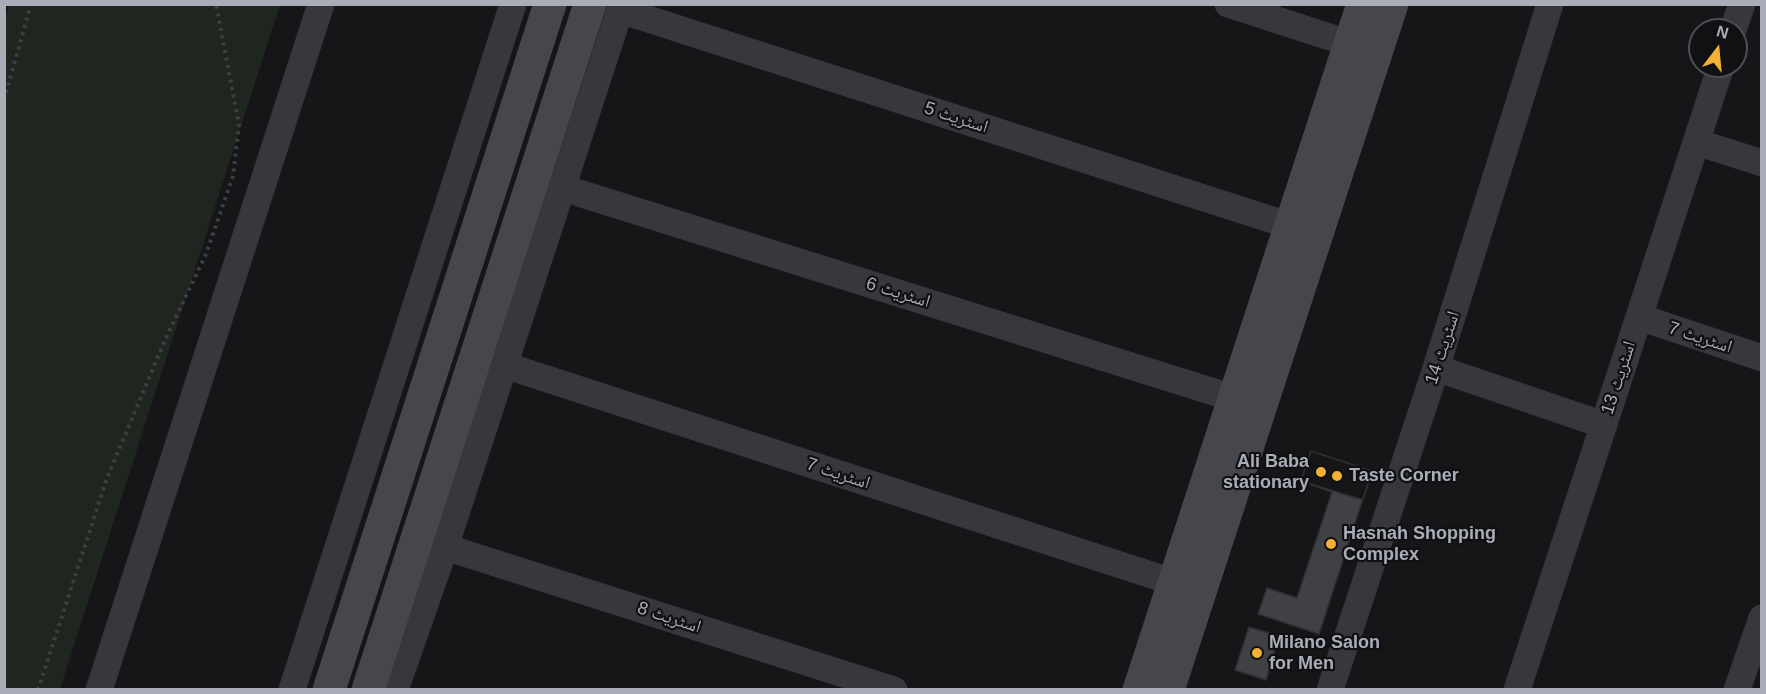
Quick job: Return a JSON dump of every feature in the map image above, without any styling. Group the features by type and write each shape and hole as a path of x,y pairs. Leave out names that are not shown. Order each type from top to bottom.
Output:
{"street":[{"path":"99,690 321,4"},
{"path":"292,690 513,4"},
{"path":"329,690 550,4"},
{"path":"1228,4 1351,44"},
{"path":"1168,690 1261,359 1291,226 1363,4"},
{"path":"1139,690 1233,398 1261,359 1392,4"},
{"name":"اسٹریٹ 14","path":"1330,690 1436,368 1550,4"},
{"path":"395,690 445,547 563,189 611,6"},
{"path":"368,690 611,6"},
{"name":"اسٹریٹ 5","path":"611,6 1291,226"},
{"name":"اسٹریٹ 13","path":"1517,690 1718,78"},
{"path":"1696,142 1761,163"},
{"name":"اسٹریٹ 6","path":"563,189 1233,398"},
{"name":"اسٹریٹ 7","path":"1639,317 1761,358"},
{"name":"اسٹریٹ 7","path":"504,365 1173,582"},
{"path":"1436,368 1604,425"},
{"name":"اسٹریٹ 8","path":"445,547 894,690"},
{"path":"1737,690 1761,618"}],"path":[{"path":"4,100 31,4"},
{"path":"38,690 107,477 165,340 206,254 233,176 239,125 216,4"}],"shaded area":[{"path":"9,5 280,5 60,689 5,689 4,20"}],"building":[{"name":"Hasnah Shopping Complex","path":"1311,451 1372,471 1319,634 1258,614 1267,588 1297,598 1332,492 1301,481"},
{"name":"Taste Corner","path":"1311,451 1372,471 1363,500 1301,481"},
{"name":"Milano Salon for Men","path":"1249,627 1279,636 1266,680 1235,670"}],"place":[{"name":"Ali Baba stationary","path":"1321,472"},
{"name":"Taste Corner","path":"1337,476"},
{"name":"Hasnah Shopping Complex","path":"1331,544"},
{"name":"Milano Salon for Men","path":"1257,653"}]}
